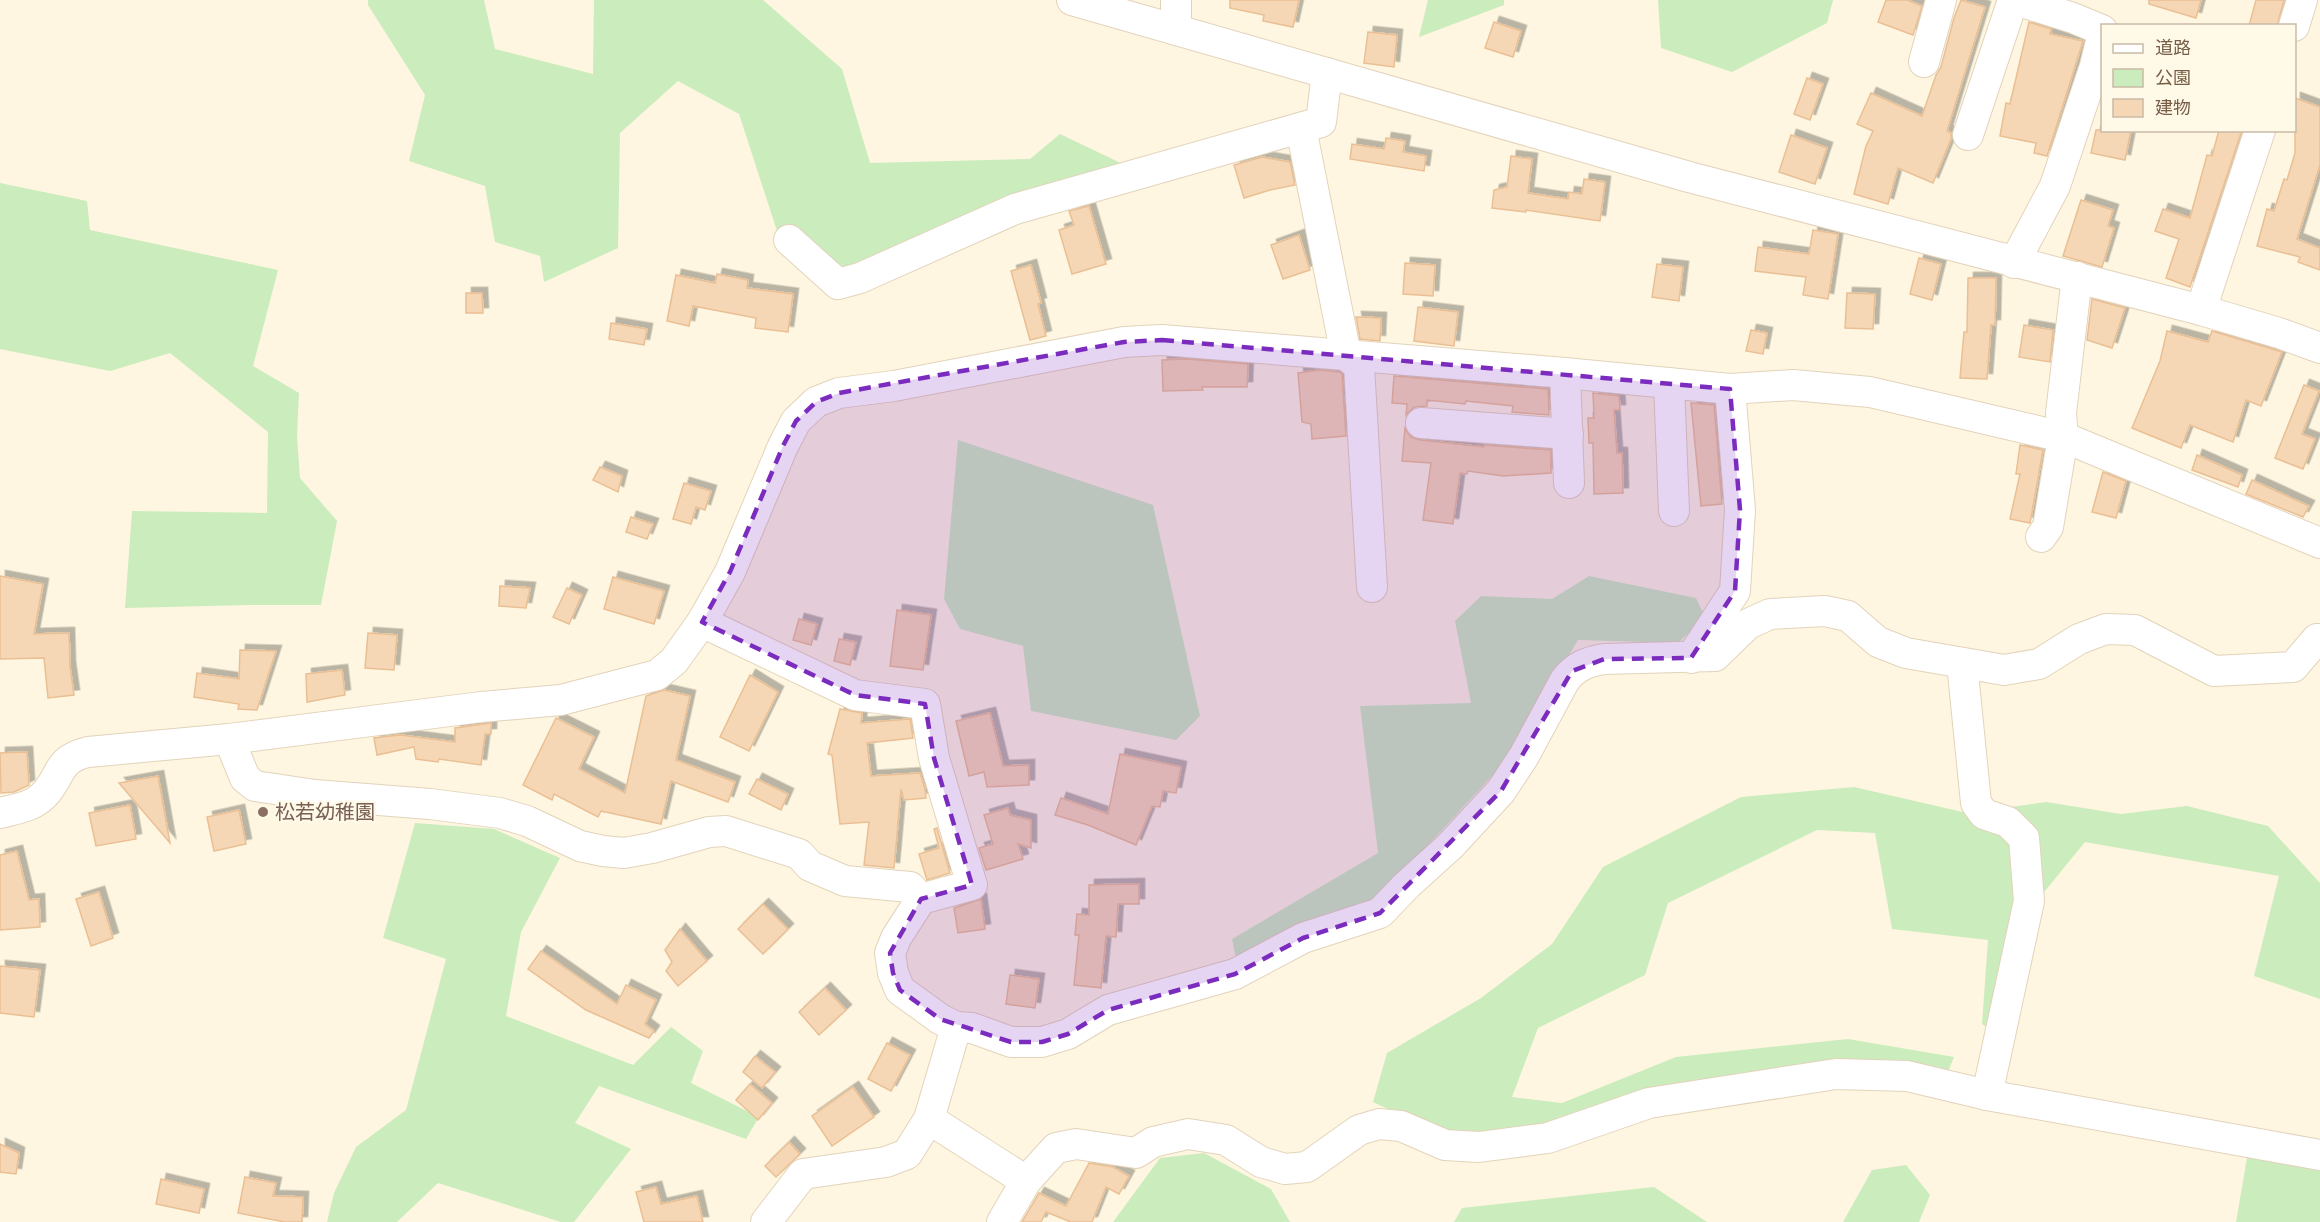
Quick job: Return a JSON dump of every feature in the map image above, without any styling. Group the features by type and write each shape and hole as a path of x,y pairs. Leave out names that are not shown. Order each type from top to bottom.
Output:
{"street":[{"path":"1072,0 1678,174 2201,310 2279,333 2320,348"},
{"path":"1176,0 1176,30"},
{"path":"1924,62 1941,0"},
{"path":"1968,135 2015,0 2101,29"},
{"path":"2295,24 2302,0"},
{"path":"2014,263 2055,186 2101,46"},
{"path":"789,240 838,284 860,278 1015,208 1321,122 1327,72"},
{"path":"1301,128 1346,355 1359,366 1372,587"},
{"path":"2201,310 2259,132"},
{"path":"2042,537 2048,527 2063,437 2061,413 2077,278"},
{"path":"0,813 30,805 44,795 61,768 72,756 88,752 229,739 481,707 561,700 657,675 674,661 702,622 729,572 783,446 796,421 816,402 839,393 894,386 1124,342 1162,340 1730,389 1793,385 1870,393 2063,437 2320,543"},
{"path":"1565,373 1569,483"},
{"path":"1670,384 1674,511"},
{"path":"1691,658 1735,591 1740,510 1730,389"},
{"path":"1421,423 1568,434"},
{"path":"702,622 855,695 925,704 934,758 972,885 921,898 890,953 893,974 900,990 940,1019 956,1027 972,1028 1011,1041 1042,1042 1068,1034 1108,1010 1235,974 1303,938 1380,913 1450,846 1501,791 1524,756 1565,680 1572,671 1586,662 1604,658 1715,656 1748,624 1770,614 1825,611 1848,616 1878,642 1906,653 2004,670 2039,664 2079,639 2106,629 2135,630 2214,671 2293,667 2317,639 2320,639"},
{"path":"1962,663 1976,803 1984,814 2008,822 2024,838 2029,902 1987,1095"},
{"path":"229,739 245,778 255,786 315,795 430,804 500,813 528,821 580,846 603,851 624,853 652,848 709,832 726,831 799,855 810,866 846,881 910,887 921,898"},
{"path":"766,1222 803,1174 886,1162 907,1154 929,1119 956,1027"},
{"path":"1002,1222 1026,1181 1056,1148 1076,1144 1136,1153 1153,1142 1188,1134 1226,1140 1261,1162 1285,1169 1307,1167 1359,1130 1379,1124 1401,1126 1445,1145 1479,1147 1548,1138 1649,1103 1836,1074 1907,1076 1987,1095 2320,1155"},
{"path":"929,1119 1026,1181"}],"highlighted area":[{"path":"1162,340 1730,389 1740,510 1735,591 1691,658 1604,659 1572,671 1501,791 1380,913 1303,938 1235,974 1108,1010 1068,1034 1042,1042 1011,1042 940,1019 900,990 893,973 890,953 921,899 972,885 934,758 925,704 855,695 702,622 730,572 783,446 796,421 816,402 839,393 1124,342"}],"green space":[{"path":"368,0 484,0 495,49 593,74 594,0 763,0 842,69 870,163 1030,159 1060,134 1133,169 845,267 778,234 739,114 678,81 620,133 618,248 544,282 540,256 495,242 485,186 409,161 425,95 368,5"},
{"path":"1428,0 1504,0 1504,5 1419,37"},
{"path":"1658,0 1833,0 1827,23 1732,72 1661,48"},
{"path":"0,183 87,201 90,230 278,270 253,366 299,393 297,436 300,478 337,521 321,605 125,608 132,511 267,513 268,432 170,353 110,371 0,349"},
{"path":"958,440 1153,505 1200,716 1176,740 1031,711 1023,646 960,629 944,599"},
{"path":"1589,576 1696,598 1705,617 1678,643 1578,640 1503,764 1369,909 1236,960 1232,939 1378,853 1360,706 1471,703 1455,621 1481,596 1552,599"},
{"path":"1854,787 1967,813 2046,802 2121,814 2187,806 2268,826 2320,883 2320,999 2254,976 2279,876 2085,842 2036,902 2007,1041 1982,1024 1988,940 1892,929 1875,833 1817,830 1668,903 1645,975 1538,1028 1512,1097 1562,1103 1676,1057 1848,1039 1954,1057 1947,1074 1833,1061 1528,1134 1455,1141 1373,1102 1387,1053 1481,998 1552,944 1603,867 1741,797"},
{"path":"415,823 494,829 560,858 521,932 506,1016 633,1065 671,1027 703,1051 691,1083 759,1117 746,1139 599,1086 575,1123 631,1149 574,1222 561,1222 438,1183 397,1222 327,1222 334,1193 356,1147 406,1110 446,959 383,938"},
{"path":"2248,1152 2320,1166 2320,1222 2236,1222"},
{"path":"1204,1153 1271,1189 1290,1222 1113,1222 1160,1158"},
{"path":"1906,1165 1930,1195 1919,1222 1843,1222 1872,1170"},
{"path":"1654,1187 1707,1222 1454,1222 1462,1208"}],"building":[{"path":"1230,0 1299,0 1293,27 1263,21 1264,15 1230,8"},
{"path":"1886,0 1907,0 1922,6 1913,35 1878,22"},
{"path":"1961,0 1985,7 1947,131 1951,133 1951,139 1933,183 1898,168 1888,204 1854,194 1866,146 1873,131 1857,124 1871,93 1922,116 1941,67"},
{"path":"2149,0 2201,0 2196,18 2149,4"},
{"path":"2256,0 2284,0 2278,24 2250,24"},
{"path":"1494,22 1521,31 1513,57 1485,48"},
{"path":"2029,22 2051,29 2050,34 2083,41 2047,156 2034,153 2036,143 2000,136 2006,103 2010,104"},
{"path":"1368,32 1397,35 1394,67 1364,63"},
{"path":"1807,78 1823,84 1810,120 1794,114"},
{"path":"2296,98 2320,107 2320,165 2297,239 2320,248 2320,270 2298,262 2300,257 2257,246 2267,209 2274,211 2295,153"},
{"path":"2096,130 2131,132 2125,160 2091,153"},
{"path":"2218,132 2241,132 2190,287 2166,278 2179,239 2155,231 2163,209 2190,218 2207,155 2212,156"},
{"path":"1791,135 1827,148 1815,184 1779,172"},
{"path":"1386,138 1405,141 1403,152 1426,156 1424,171 1350,159 1352,144 1384,149"},
{"path":"1511,156 1532,159 1528,193 1568,199 1569,192 1582,194 1584,179 1605,182 1600,221 1526,210 1526,212 1492,208 1494,190 1507,187"},
{"path":"1262,157 1290,162 1295,185 1244,198 1234,165"},
{"path":"2081,200 2113,210 2108,226 2114,228 2102,267 2063,256"},
{"path":"1089,206 1106,264 1072,274 1059,230 1074,225 1069,211"},
{"path":"1813,230 1838,234 1828,299 1803,295 1806,277 1755,271 1758,247 1809,254"},
{"path":"1299,235 1310,270 1283,279 1271,245"},
{"path":"1919,258 1941,264 1932,300 1910,294"},
{"path":"1405,263 1435,265 1433,296 1403,294"},
{"path":"1657,264 1683,267 1679,301 1652,297"},
{"path":"1031,265 1041,303 1038,304 1046,336 1030,340 1011,271"},
{"path":"717,274 748,280 747,288 793,294 788,332 755,328 756,318 693,306 689,326 667,321 676,275 715,283"},
{"path":"1968,278 1996,278 1995,325 1991,325 1987,379 1960,378 1964,332 1967,332"},
{"path":"466,293 482,293 483,313 466,313"},
{"path":"1847,293 1875,294 1873,329 1845,328"},
{"path":"2092,299 2125,308 2112,348 2087,340"},
{"path":"1418,307 1458,312 1454,346 1414,341"},
{"path":"1356,317 1381,318 1380,341 1360,339"},
{"path":"611,323 647,329 644,345 609,339"},
{"path":"2024,325 2053,330 2050,362 2019,357"},
{"path":"1751,330 1767,333 1763,354 1746,351"},
{"path":"2167,331 2208,342 2212,331 2282,352 2261,406 2246,400 2233,442 2190,425 2181,448 2132,428 2160,361"},
{"path":"1187,359 1248,364 1247,387 1202,387 1203,390 1163,391 1162,360"},
{"path":"1320,370 1342,374 1346,436 1312,439 1311,424 1302,422 1298,373"},
{"path":"1394,376 1548,389 1549,415 1512,412 1513,406 1427,400 1427,406 1414,407 1406,415 1407,404 1392,403"},
{"path":"2304,385 2319,391 2302,434 2315,439 2303,469 2275,458"},
{"path":"1593,393 1619,396 1620,410 1614,410 1617,453 1622,453 1623,493 1594,494 1593,443 1589,443 1588,418 1594,418"},
{"path":"1691,403 1714,405 1722,504 1701,506"},
{"path":"1405,428 1411,437 1420,440 1484,447 1484,445 1551,450 1551,473 1503,476 1468,471 1467,474 1460,473 1453,524 1423,520 1431,463 1402,461"},
{"path":"2020,445 2043,450 2030,523 2010,519 2020,474 2016,474"},
{"path":"2197,455 2242,475 2238,487 2192,470"},
{"path":"600,467 622,476 618,492 593,480"},
{"path":"2103,472 2126,481 2116,518 2092,512"},
{"path":"2252,480 2309,506 2303,517 2246,494"},
{"path":"684,483 711,491 705,510 696,507 691,524 673,519"},
{"path":"631,517 653,524 647,539 626,532"},
{"path":"0,576 43,584 34,634 69,633 74,695 48,698 44,658 0,659"},
{"path":"613,577 664,591 654,624 604,609"},
{"path":"500,586 530,588 526,608 499,606"},
{"path":"567,588 582,595 569,624 553,617"},
{"path":"897,610 931,615 923,670 890,666"},
{"path":"799,619 817,624 811,645 793,640"},
{"path":"368,633 397,635 394,670 365,668"},
{"path":"839,639 856,642 850,665 834,661"},
{"path":"240,650 276,651 257,710 238,709 239,704 194,697 197,673 239,679"},
{"path":"342,670 345,695 307,702 306,674"},
{"path":"750,675 778,692 749,751 720,737"},
{"path":"664,690 690,696 676,760 735,782 728,802 671,781 661,824 601,811 598,817 554,794 552,800 523,785 556,718 594,737 579,769 625,793 646,696"},
{"path":"840,709 862,713 861,723 910,719 913,738 867,743 871,776 920,773 925,789 926,798 904,800 901,789 894,868 864,865 869,822 840,824 832,755 828,754"},
{"path":"990,713 1003,766 1029,765 1029,785 987,787 984,772 969,776 956,721"},
{"path":"491,723 491,734 485,734 481,765 439,759 438,762 416,759 414,747 377,755 374,738 400,735 455,742 455,728"},
{"path":"27,752 29,785 14,792 1,793 0,753"},
{"path":"1120,754 1181,767 1176,793 1163,791 1160,807 1152,806 1136,845 1088,825 1055,815 1061,798 1108,814"},
{"path":"158,776 170,843 119,783"},
{"path":"757,779 788,794 781,810 749,794"},
{"path":"130,805 136,839 96,846 89,813"},
{"path":"1008,808 1010,815 1031,820 1031,848 1018,844 1023,859 986,870 979,848 993,844 984,815"},
{"path":"239,810 246,844 214,851 207,817"},
{"path":"937,828 950,873 927,880 919,854 939,848 934,829"},
{"path":"17,851 29,900 39,899 40,927 0,930 0,855"},
{"path":"1139,884 1139,904 1118,904 1116,937 1106,936 1101,988 1074,985 1079,935 1075,935 1077,914 1089,915 1089,885"},
{"path":"99,892 113,938 91,946 76,899"},
{"path":"981,899 985,929 958,933 954,908"},
{"path":"763,904 788,929 763,954 738,929"},
{"path":"680,929 707,961 678,986 666,971 672,962 665,950"},
{"path":"541,951 617,1004 626,985 656,1000 645,1024 654,1031 649,1038 586,1010 528,969"},
{"path":"0,966 40,970 34,1017 0,1013"},
{"path":"1010,975 1039,979 1035,1008 1006,1004"},
{"path":"825,988 846,1010 819,1035 799,1012"},
{"path":"887,1043 910,1055 891,1091 868,1079"},
{"path":"755,1056 775,1072 762,1088 743,1072"},
{"path":"750,1084 772,1103 758,1120 736,1100"},
{"path":"853,1087 874,1117 832,1146 812,1116"},
{"path":"789,1142 800,1154 776,1177 765,1166"},
{"path":"0,1144 19,1153 16,1174 0,1172"},
{"path":"1089,1163 1113,1167 1129,1176 1119,1194 1106,1187 1092,1222 1071,1222 1046,1212 1041,1222 1022,1222 1039,1193 1066,1206"},
{"path":"245,1177 276,1183 273,1196 303,1197 302,1222 285,1222 238,1213"},
{"path":"161,1179 204,1189 199,1213 156,1204"},
{"path":"656,1187 661,1204 697,1196 703,1222 644,1222 636,1192"}],"place":[{"name":"松若幼稚園","path":"263,812"}]}
